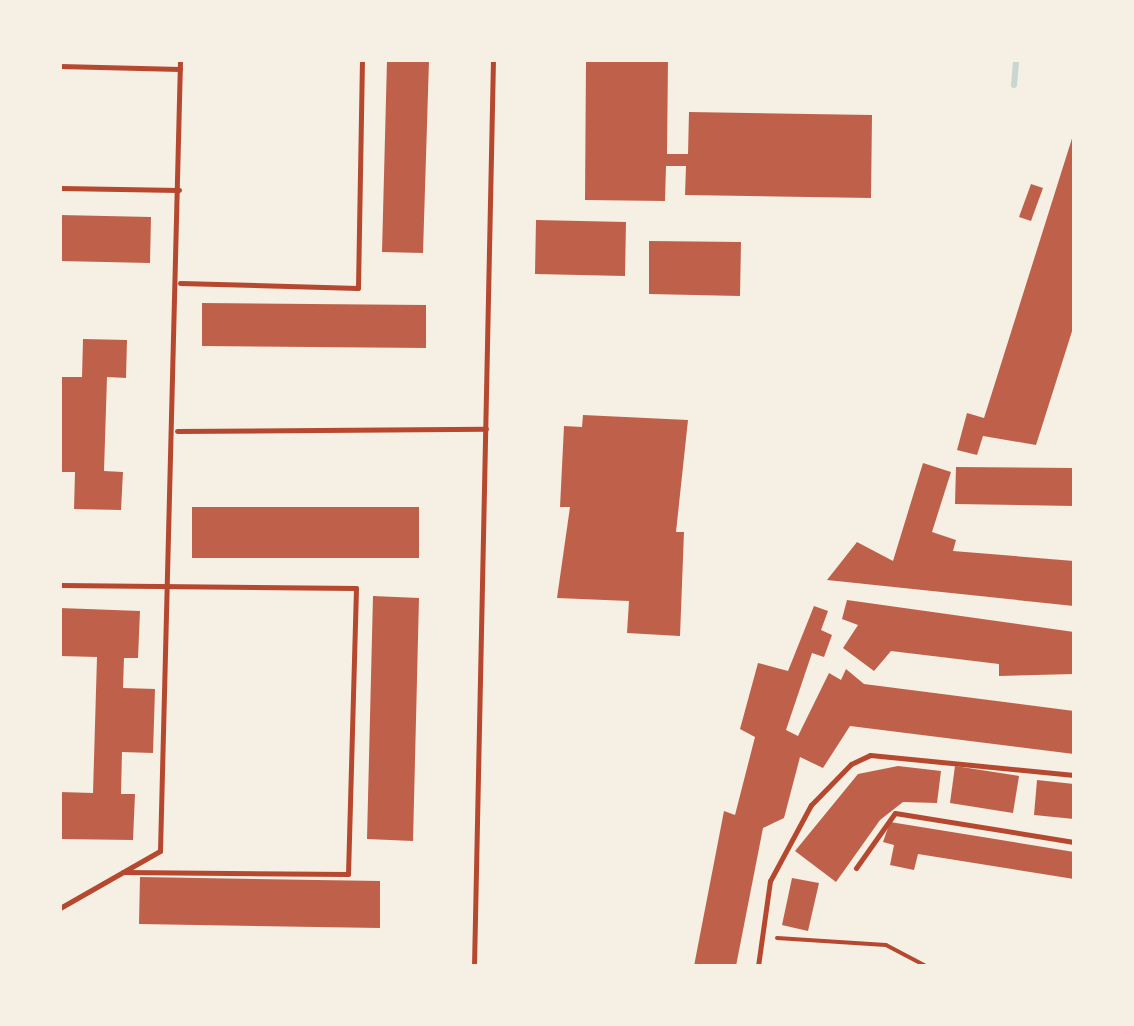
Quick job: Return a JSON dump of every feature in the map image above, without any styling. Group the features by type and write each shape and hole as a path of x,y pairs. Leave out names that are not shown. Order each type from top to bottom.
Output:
{"lane":[{"path":"60,908 160,851 177,431 180,60"},
{"path":"178,282 358,288 362,60"},
{"path":"474,966 493,60"},
{"path":"60,66 180,69"},
{"path":"60,188 179,190"},
{"path":"177,431 486,429"},
{"path":"60,585 356,588 348,874 123,872"},
{"path":"758,966 770,881 811,805 851,764 870,755 1074,775"},
{"path":"856,868 895,814 1074,842"}],"path":[{"path":"762,938 886,945 926,966"}],"building":[{"path":"387,60 429,60 423,253 382,252"},
{"path":"586,60 668,60 667,154 688,154 689,112 872,115 871,198 685,195 686,166 666,166 665,201 585,200"},
{"path":"1074,132 1074,325 1036,445 983,436 977,455 957,450 967,413 984,418"},
{"path":"1031,184 1043,188 1031,221 1019,217"},
{"path":"60,215 151,217 150,263 60,261"},
{"path":"536,220 626,222 625,276 535,274"},
{"path":"649,241 741,242 740,296 649,294"},
{"path":"202,303 426,305 426,348 202,346"},
{"path":"83,339 127,340 126,378 107,377 104,471 123,472 121,510 74,509 75,472 60,472 60,377 82,377"},
{"path":"583,415 688,420 676,532 684,532 680,636 627,633 629,601 557,598 570,507 560,507 564,426 582,427"},
{"path":"923,463 951,472 932,532 956,540 953,551 1074,561 1074,606 827,580 857,542 893,561"},
{"path":"956,467 1073,468 1074,506 955,504"},
{"path":"192,507 419,507 419,558 192,558"},
{"path":"373,596 419,598 413,841 367,839"},
{"path":"847,600 1074,632 1074,674 999,676 999,664 891,651 874,671 843,648 858,625 842,619"},
{"path":"814,606 828,611 821,630 832,635 824,657 812,653 786,730 798,736 829,673 841,680 846,669 864,684 1074,711 1074,754 850,726 823,768 800,757 784,818 763,828 736,966 694,966 724,811 735,815 755,737 740,729 758,663 788,671"},
{"path":"60,608 140,611 138,658 124,658 123,688 155,689 153,753 122,752 121,794 135,794 133,840 60,839 60,792 93,793 97,657 60,656"},
{"path":"898,766 941,771 937,803 903,802 880,820 836,882 795,851 858,774"},
{"path":"955,766 1019,776 1013,813 950,803"},
{"path":"1037,780 1074,784 1074,819 1034,815"},
{"path":"890,822 1074,852 1074,879 918,854 914,870 890,865 894,845 883,842"},
{"path":"140,877 380,881 380,928 139,924"},
{"path":"792,878 819,883 808,931 782,925"}],"waterway":[{"path":"1014,85 1016,60"}]}
